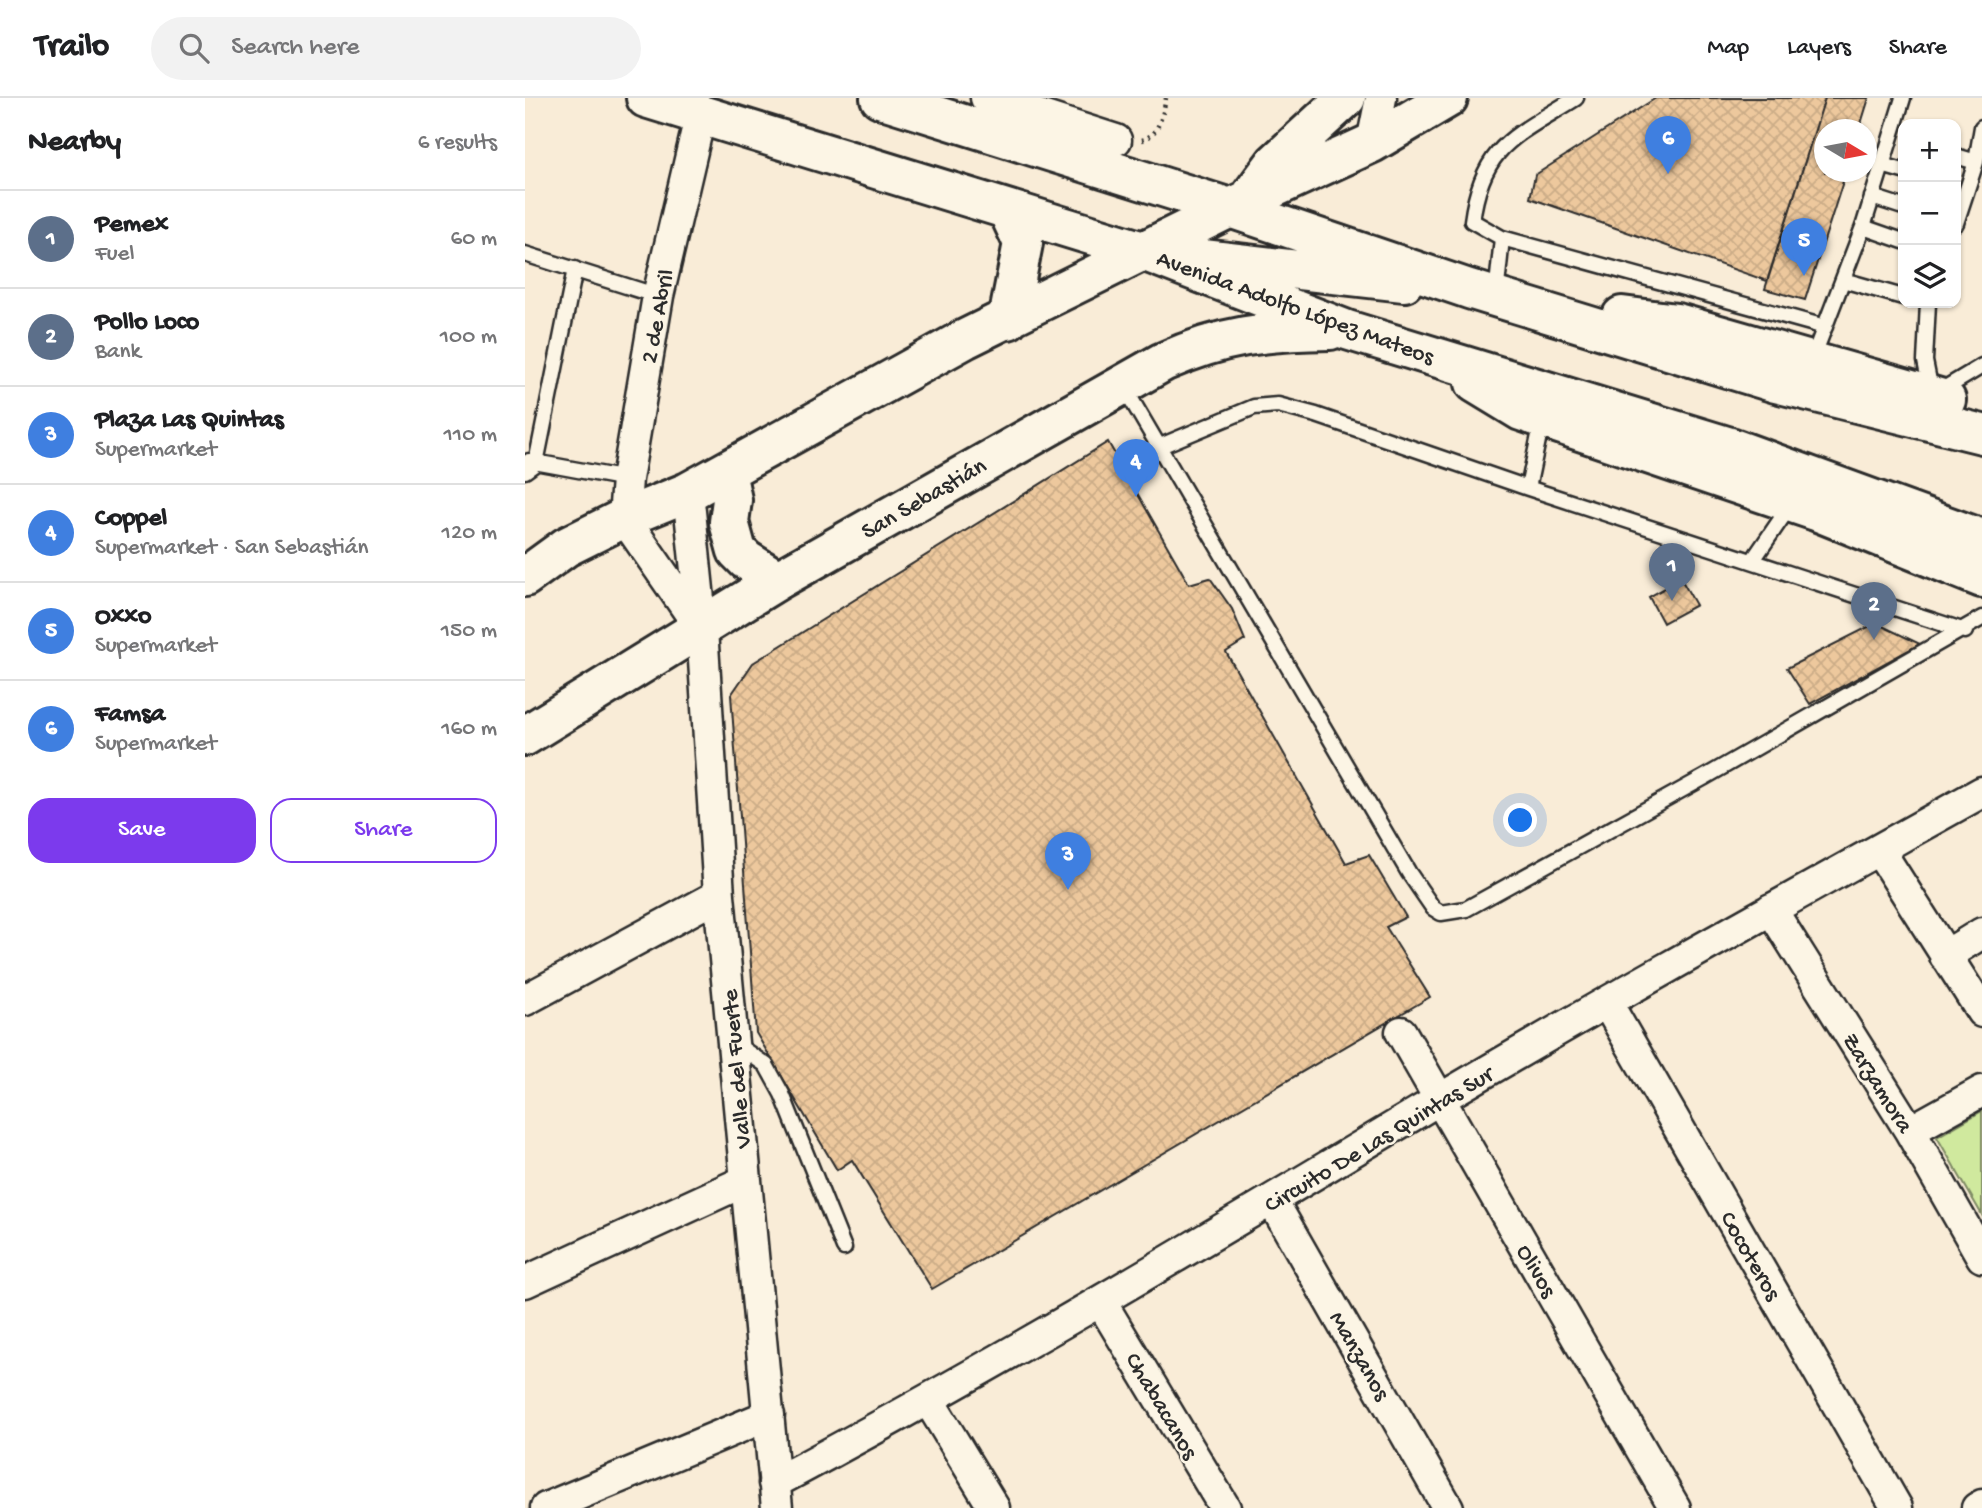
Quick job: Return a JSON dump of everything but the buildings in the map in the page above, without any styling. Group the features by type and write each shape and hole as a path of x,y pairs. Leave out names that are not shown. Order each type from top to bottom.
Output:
{"main road":[{"name":"Avenida Adolfo López Mateos","path":"646,98 700,117 1146,251 1361,334 1730,447 1982,539"},
{"path":"880,98 1238,204 1483,292 1776,383 1982,434"},
{"path":"1238,204 1275,163 1346,98"},
{"path":"525,577 566,547 624,518 688,492 888,380 1238,204 1372,143 1448,98"},
{"path":"1007,320 1022,261 1023,243 1008,211"},
{"path":"1146,251 1483,292"},
{"path":"1361,334 1404,289 1419,283"},
{"path":"1555,313 1647,317 1819,344 1932,396 1982,409"},
{"name":"San Sebastián","path":"525,736 778,580 1122,383 1193,348 1261,331 1361,334"},
{"path":"1450,362 1485,391 1542,419 1793,502 1982,578"},
{"path":"726,472 732,500 729,522 737,551 746,560 778,580"}],"street":[{"path":"986,98 1117,140"},
{"path":"1372,143 1381,98"},
{"name":"2 de Abril","path":"624,518 627,478 658,296 700,117"},
{"name":"Valle del Fuerte","path":"688,492 702,629 719,895 776,1496"},
{"path":"624,518 702,629"},
{"name":"Circuito De Las Quintas Sur","path":"776,1496 929,1401 1273,1202 1441,1099 1771,909 1982,792"},
{"path":"1879,850 1982,1012"},
{"path":"525,1000 719,895"},
{"name":"Zarzamora","path":"1771,909 1910,1130 1982,1257"},
{"path":"1945,956 1982,933"},
{"name":"Cocoteros","path":"1607,1003 1897,1508"},
{"name":"Olivos","path":"1401,1032 1675,1508"},
{"path":"1910,1130 1982,1091"},
{"path":"525,1282 745,1181"},
{"name":"Manzanos","path":"1273,1202 1448,1508"},
{"name":"Chabacanos","path":"1101,1302 1225,1508"},
{"path":"929,1401 994,1508"},
{"path":"546,1508 769,1415"},
{"path":"1977,1508 1982,1505"}],"lane":[{"path":"1576,98 1514,137 1491,158 1476,191 1472,221 1502,238 1819,344 1863,227 1882,165 1897,138 1903,98"},
{"path":"1961,189 1976,162 1982,127"},
{"path":"1961,158 1976,162"},
{"path":"1882,165 1898,170"},
{"path":"1872,197 1898,205"},
{"path":"1863,227 1898,239"},
{"path":"1483,292 1502,238"},
{"path":"525,254 658,296"},
{"path":"575,269 529,465 627,478"},
{"path":"1843,280 1898,296"},
{"path":"1927,308 1925,361 1932,396 1982,366"},
{"path":"1122,383 1409,873 1433,908 1441,913 1451,914 1478,903 1965,631 1982,618"},
{"path":"1158,447 1254,407 1278,405 1328,418 1528,488 1965,631"},
{"path":"1528,488 1542,419"},
{"path":"1753,560 1793,502"},
{"path":"733,1042 766,1065 782,1094 844,1248"}],"path":[{"path":"1117,140 1137,141 1149,138 1158,127 1166,98"}],"green space":[{"path":"1982,1111 1982,1215 1937,1137"}],"place":[{"name":"Famsa","path":"1668,174"},
{"name":"Oxxo","path":"1804,276"},
{"name":"Coppel","path":"1136,497"},
{"name":"Pemex","path":"1672,601"},
{"name":"Pollo Loco","path":"1874,640"},
{"name":"Plaza Las Quintas","path":"1068,890"}]}
